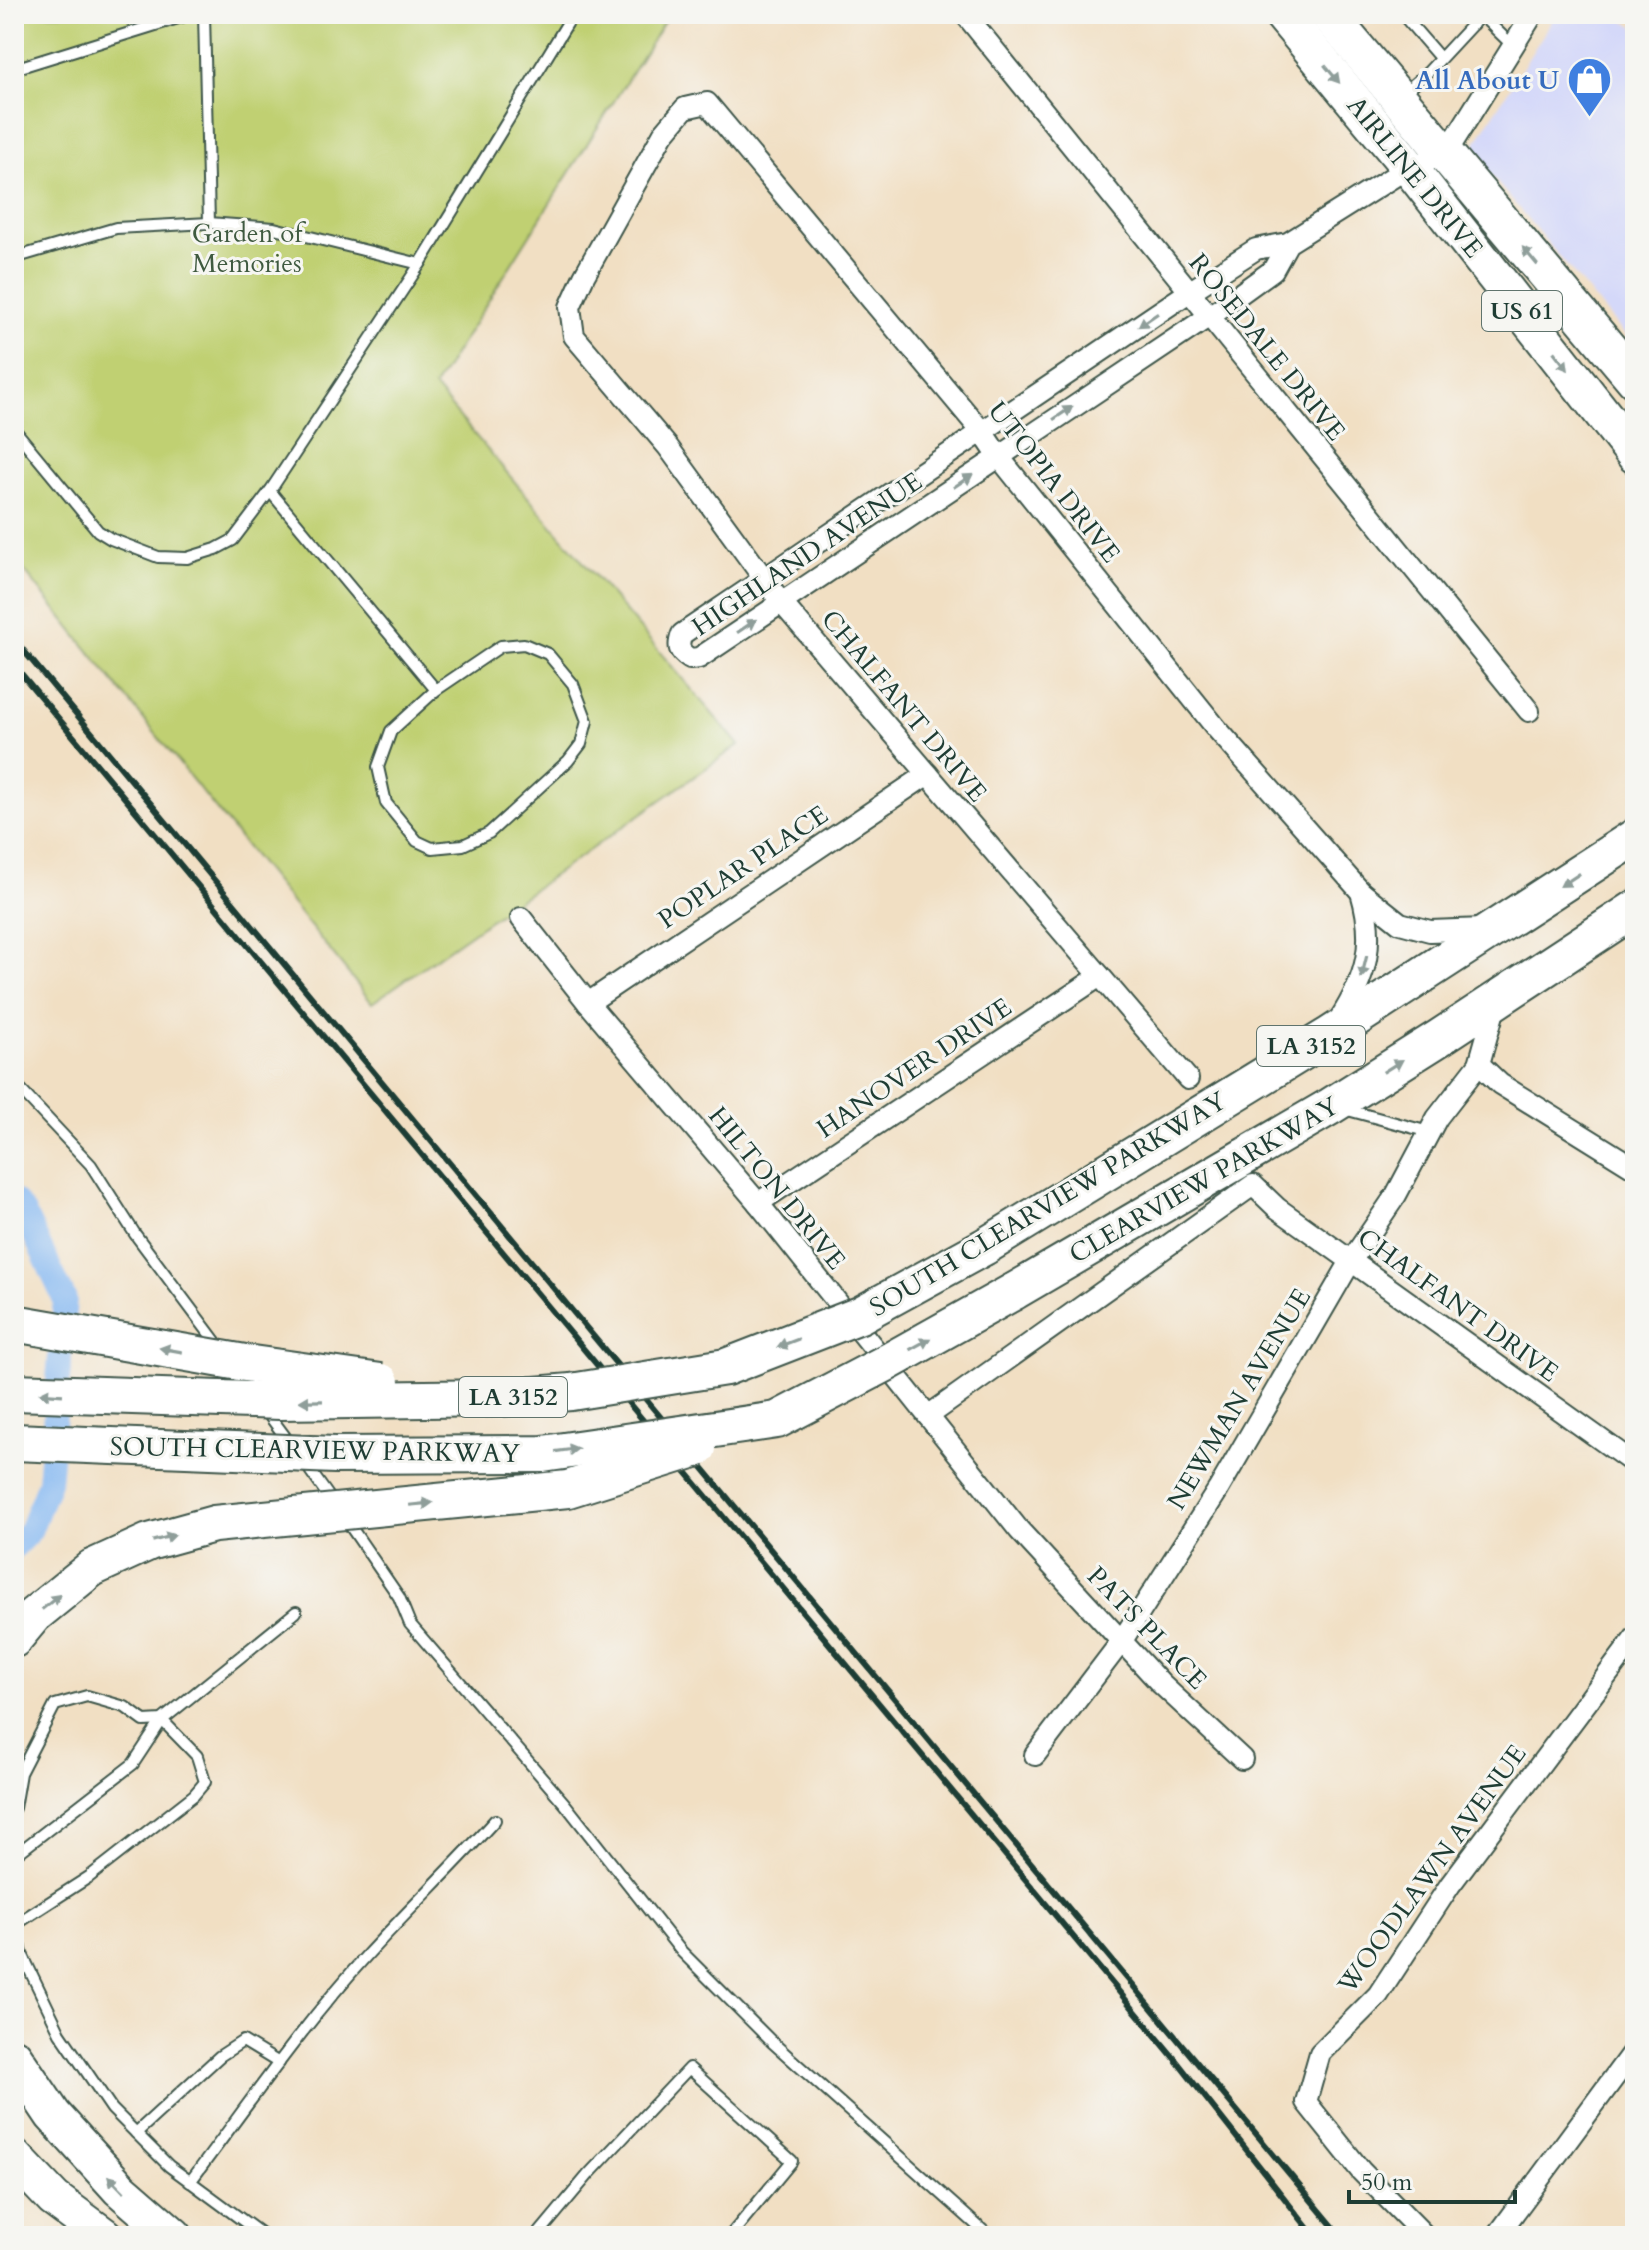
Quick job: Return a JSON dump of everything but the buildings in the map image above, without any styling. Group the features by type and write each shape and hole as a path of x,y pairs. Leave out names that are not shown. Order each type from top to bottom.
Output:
{"highway":[{"name":"AIRLINE DRIVE","path":"1282,14 1409,167 1635,455"},
{"name":"AIRLINE DRIVE","path":"1328,14 1635,380"},
{"name":"SOUTH CLEARVIEW PARKWAY","path":"14,1392 280,1401 498,1398 571,1392 726,1367 860,1315 984,1247 1330,1035 1635,837"},
{"name":"CLEARVIEW PARKWAY","path":"1013,1292 1331,1106 1635,909"},
{"name":"SOUTH CLEARVIEW PARKWAY","path":"14,1442 335,1455 543,1454 777,1420 1013,1292"},
{"path":"14,1323 245,1363 498,1398"},
{"path":"14,1639 34,1615 92,1568 149,1542 214,1524 568,1489 777,1420"},
{"path":"14,2057 53,2115 120,2189 174,2236"},
{"path":"14,2157 54,2199 104,2236"}],"street":[{"name":"ROSEDALE DRIVE","path":"965,14 1529,711"},
{"path":"1445,155 1533,14"},
{"name":"CHALFANT DRIVE","path":"707,103 685,108 663,134 570,307 574,336 668,447 781,602 1188,1079"},
{"name":"UTOPIA DRIVE","path":"707,103 983,433 1217,729 1361,892 1400,923 1430,931 1492,929"},
{"name":"HIGHLAND AVENUE","path":"1288,243 1273,270 1208,317 699,658 690,659 681,653 678,644 682,634 1189,292 1256,249 1288,243 1409,167 1445,155"},
{"name":"POPLAR PLACE","path":"588,1003 928,774"},
{"path":"1330,1035 1353,999 1367,965 1369,919 1361,892"},
{"name":"HILTON DRIVE","path":"521,918 588,1003 758,1203 1019,1530"},
{"name":"HANOVER DRIVE","path":"758,1203 1100,976"},
{"path":"1497,1000 1479,1064 1500,1084 1635,1168"},
{"name":"NEWMAN AVENUE","path":"1035,1755 1121,1642 1218,1490 1351,1261 1396,1195 1437,1118 1479,1064"},
{"name":"CHALFANT DRIVE","path":"928,1416 1253,1185 1277,1208 1635,1464"},
{"name":"PATS PLACE","path":"1019,1530 1161,1684 1242,1759"},
{"name":"WOODLAWN AVENUE","path":"1425,2236 1361,2171 1306,2102 1320,2053 1378,1995 1450,1885 1635,1638"},
{"path":"1497,2236 1635,2049"}],"lane":[{"path":"14,69 191,14"},
{"path":"204,14 209,223"},
{"path":"14,429 98,531 111,539 158,557 187,558 233,540 270,491 420,264 573,14"},
{"path":"1402,14 1440,58"},
{"path":"1464,14 1478,18 1513,46"},
{"path":"1397,98 1478,18"},
{"path":"14,258 116,228 209,223 274,228 420,264"},
{"path":"270,491 436,690"},
{"path":"524,644 548,654 573,684 587,721 581,744 568,761 489,833 463,845 432,848 417,841 386,803 378,767 391,731 436,690 501,646 524,644"},
{"path":"14,1083 91,1165 135,1234 242,1378"},
{"path":"1331,1106 1430,1133"},
{"path":"252,1391 399,1597 410,1624 565,1804 681,1951 772,2042 989,2236"},
{"path":"14,1856 133,1764 162,1720 296,1612"},
{"path":"14,1808 20,1773 55,1705 87,1696 125,1707 144,1721 162,1720 197,1756 205,1782 194,1795 89,1877 15,1919 22,1954 60,2033 112,2109 169,2166 264,2236"},
{"path":"190,2182 279,2063 367,1954 440,1882 495,1820"},
{"path":"136,2133 220,2056 243,2041 279,2063"},
{"path":"537,2236 588,2175 689,2068 792,2161 730,2236"}],"shaded area":[{"path":"1556,14 1614,14 1635,27 1635,347 1480,162 1475,152 1475,144"}],"green space":[{"name":"Garden of Memories","path":"14,14 669,14 434,387 739,745 372,1003 14,558"}],"waterway":[{"path":"14,1201 24,1213 65,1300 49,1482 30,1531 14,1547"}],"railway":[{"path":"14,639 1341,2236"},
{"path":"14,665 1175,2059 1314,2236"}],"place":[{"name":"All About U","path":"1590,119"}]}
